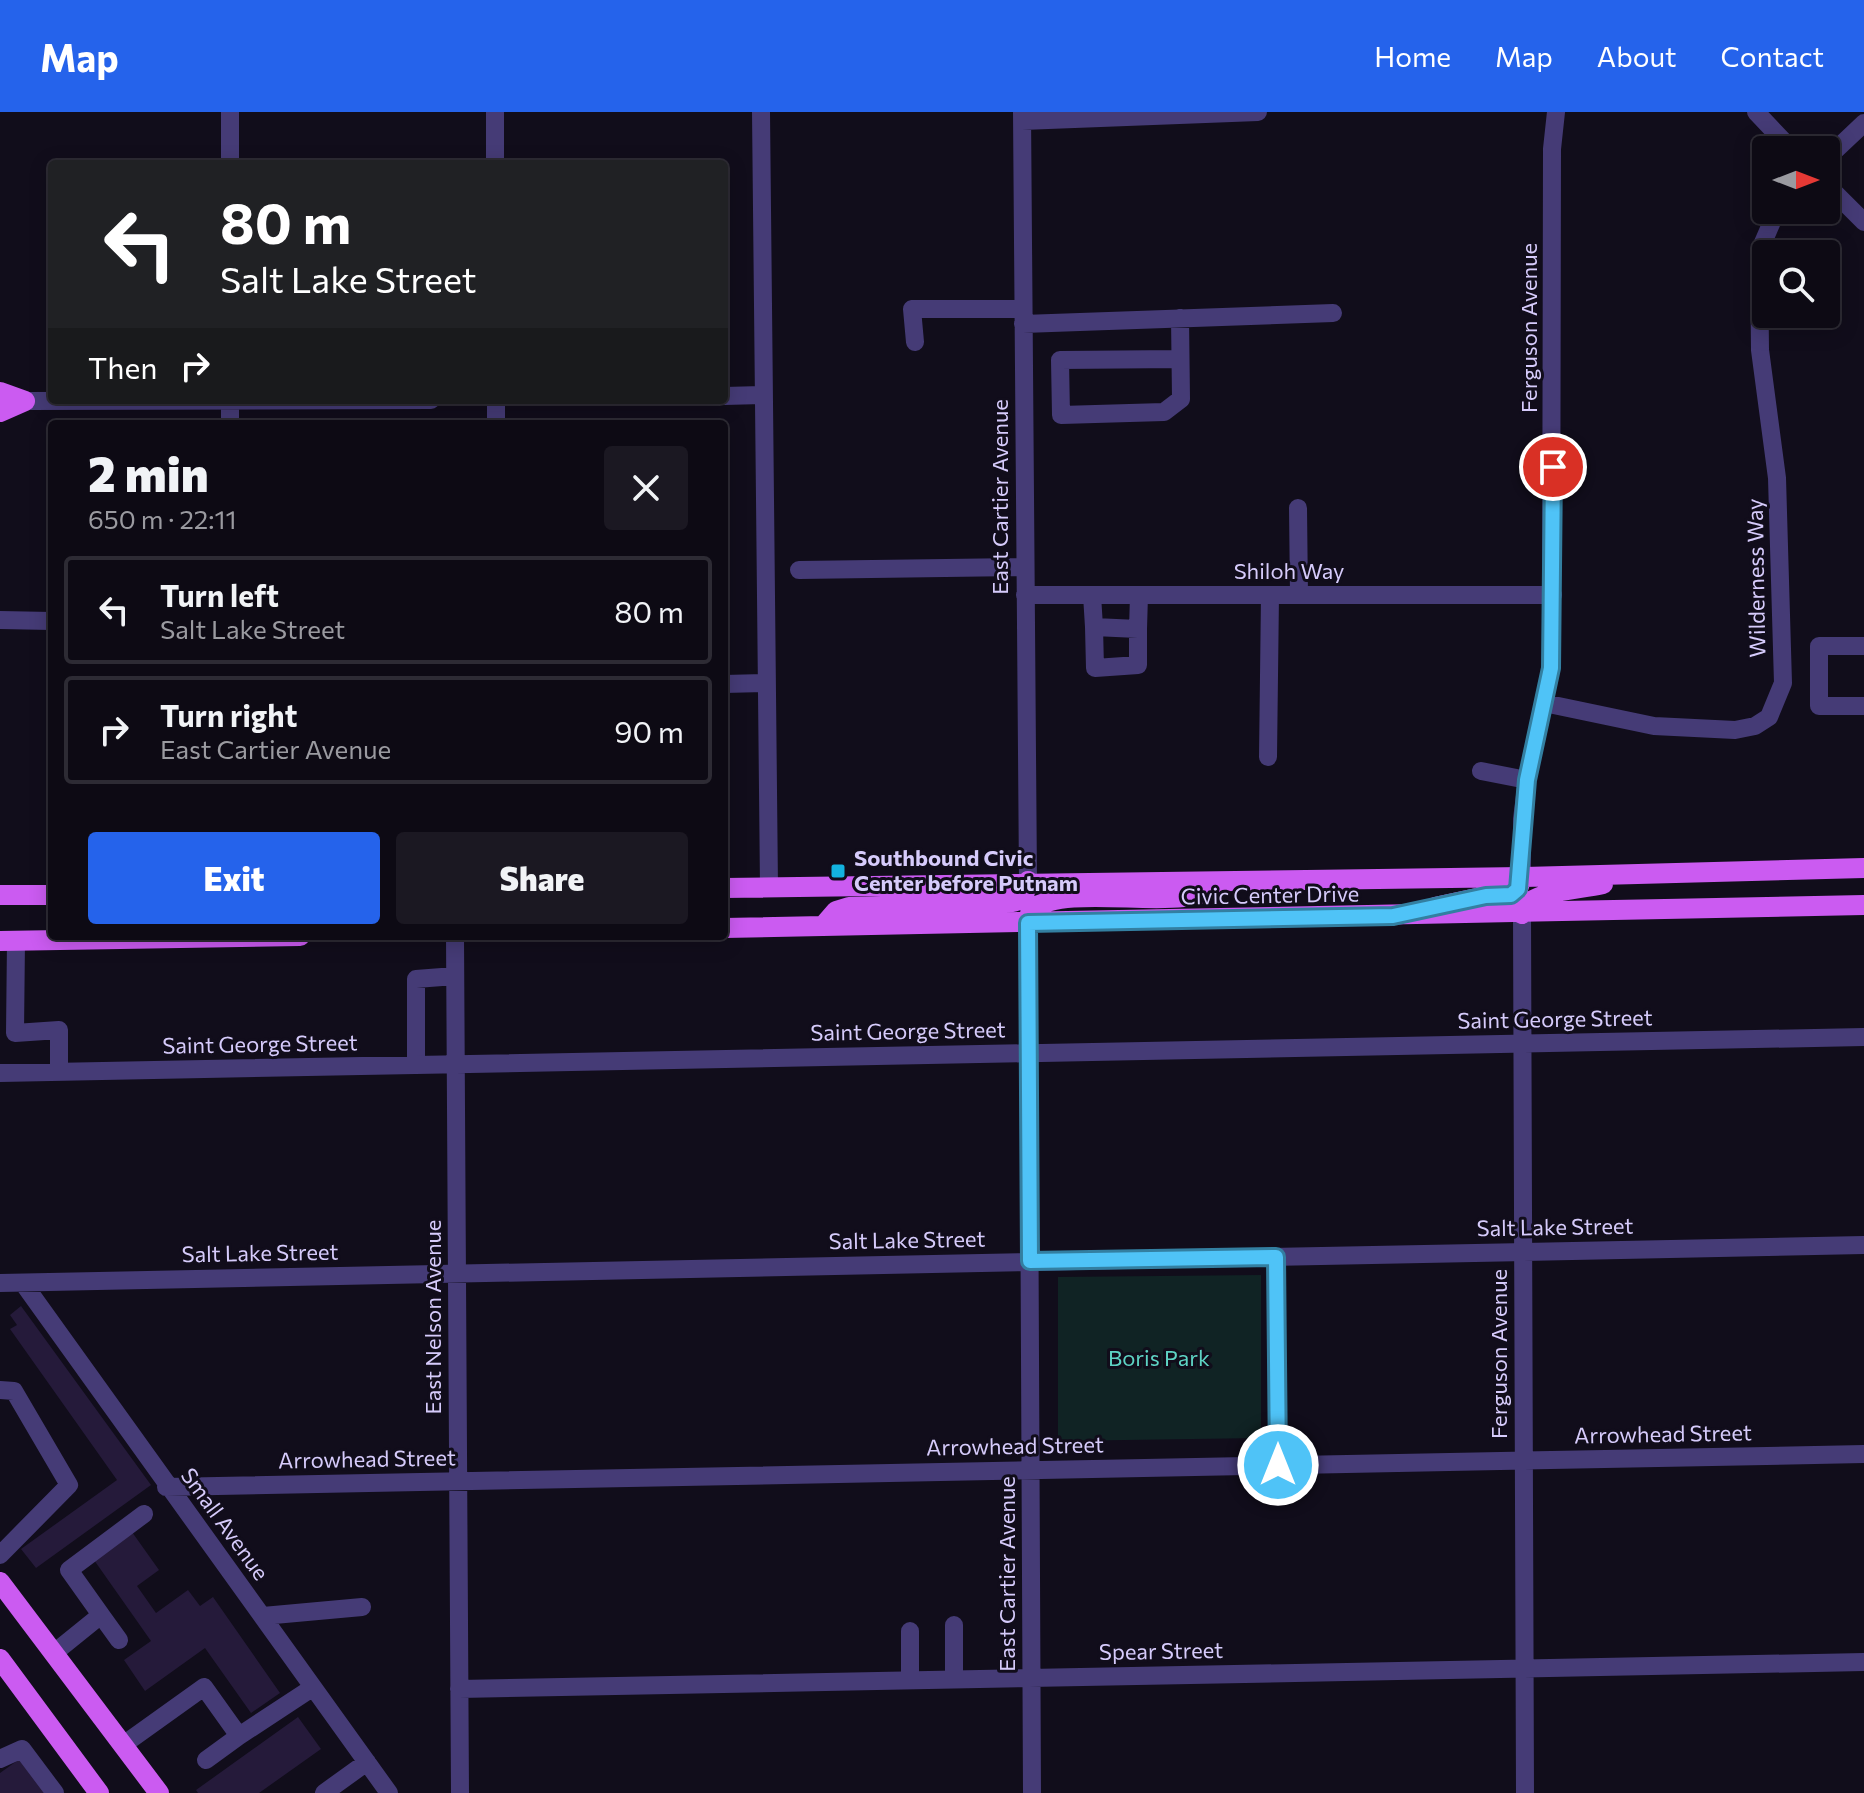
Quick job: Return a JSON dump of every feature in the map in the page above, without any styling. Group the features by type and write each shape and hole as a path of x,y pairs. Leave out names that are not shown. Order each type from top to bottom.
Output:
{"main road":[{"path":"0,392 25,401"},
{"path":"0,412 25,401"},
{"name":"Civic Center Drive","path":"728,888 1028,881 1522,877 1864,868"},
{"path":"1522,914 1524,906 1544,894 1565,893 1642,874"},
{"path":"1393,916 1486,896 1511,895 1518,889 1522,877"},
{"path":"1028,923 1031,909 1041,903 1062,899 1190,896 1213,892 1225,880"},
{"path":"823,926 836,911 849,907 1013,902 1023,899 1028,881"},
{"path":"0,895 48,895"},
{"name":"Civic Center Drive","path":"728,928 1864,905"},
{"path":"8,941 66,940"},
{"path":"0,1582 159,1793"},
{"path":"0,1659 99,1793"}],"street":[{"path":"230,112 230,160"},
{"path":"495,112 495,160"},
{"path":"761,112 769,887"},
{"path":"1022,116 1258,112"},
{"name":"Ferguson Avenue","path":"1522,877 1522,819 1527,780 1551,668 1552,149 1556,112"},
{"path":"1756,112 1779,136"},
{"name":"East Cartier Avenue","path":"1022,116 1028,881"},
{"path":"1840,146 1864,123"},
{"path":"1840,198 1864,222"},
{"name":"Wilderness Way","path":"1544,703 1654,726 1735,730 1755,726 1769,717 1783,683 1777,478 1760,350 1759,252 1771,224"},
{"path":"915,342 912,309 1023,317 1180,318 1333,313"},
{"path":"1180,318 1181,399 1164,412 1061,415 1060,360 1180,359"},
{"path":"728,396 762,395"},
{"path":"25,401 48,401"},
{"path":"1298,508 1299,595"},
{"path":"799,570 1025,567"},
{"name":"Shiloh Way","path":"1025,595 1553,595"},
{"path":"1092,595 1095,668 1138,665 1139,595"},
{"path":"1268,757 1270,595"},
{"path":"0,620 48,621"},
{"path":"1094,627 1138,629"},
{"path":"1864,646 1819,646 1819,706 1864,706"},
{"path":"728,684 766,683"},
{"path":"1481,771 1527,780"},
{"name":"Ferguson Avenue","path":"1522,914 1525,1793"},
{"name":"East Cartier Avenue","path":"1028,923 1032,1793"},
{"name":"East Nelson Avenue","path":"455,940 460,1793"},
{"path":"8,941 15,1033 59,1030 59,1072"},
{"path":"416,1065 416,979 455,976"},
{"name":"Saint George Street","path":"0,1073 1864,1037"},
{"name":"Salt Lake Street","path":"0,1283 1864,1245"},
{"path":"1276,1257 1278,1465"},
{"name":"Small Avenue","path":"23,1283 166,1487 263,1616 389,1793"},
{"path":"0,1390 14,1391 69,1485 0,1555"},
{"name":"Arrowhead Street","path":"166,1487 1864,1454"},
{"path":"119,1640 69,1570 144,1514"},
{"path":"263,1616 362,1607"},
{"path":"54,1653 101,1615"},
{"path":"954,1625 954,1679"},
{"path":"910,1631 910,1680"},
{"name":"Spear Street","path":"459,1689 1864,1662"},
{"path":"123,1745 204,1687 239,1736"},
{"path":"206,1760 312,1688"},
{"path":"0,1759 22,1749 55,1793"},
{"path":"324,1793 367,1762"}],"green space":[{"name":"Boris Park","path":"1261,1275 1261,1438 1058,1441 1058,1277"}],"building":[{"path":"21,1306 151,1485 36,1568 21,1549 117,1480 10,1329 17,1325 10,1315"},
{"path":"132,1532 159,1570 137,1586 156,1613 188,1590 200,1606 213,1597 280,1693 251,1713 205,1648 145,1691 124,1660 151,1641 94,1560"},
{"path":"298,1717 321,1749 259,1793 198,1793 196,1790"},
{"path":"21,1758 45,1793 0,1793 0,1773"}],"place":[{"name":"Southbound Civic Center before Putnam","path":"838,871"}],"route":[{"path":"1278,1465 1276,1257 1030,1261 1028,923 1393,916 1486,896 1511,895 1518,889 1522,877 1522,819 1527,780 1551,668 1553,467"}]}
